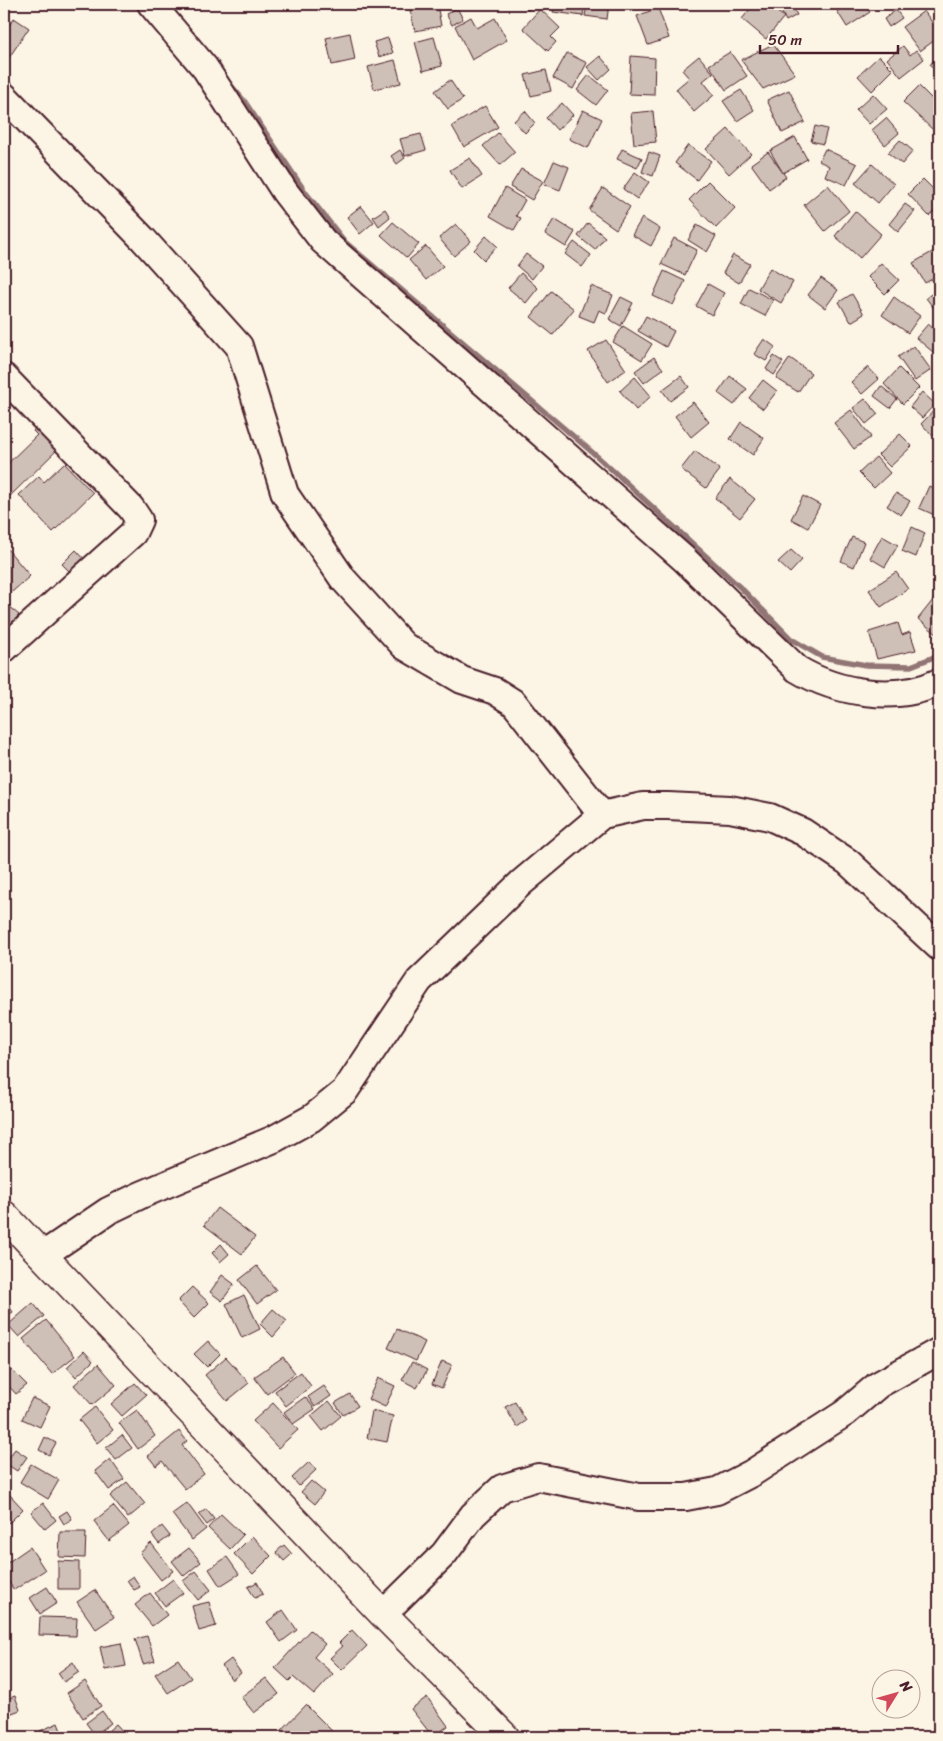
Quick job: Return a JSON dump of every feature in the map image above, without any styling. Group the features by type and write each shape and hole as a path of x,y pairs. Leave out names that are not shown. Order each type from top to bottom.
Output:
{"main road":[{"path":"4,1215 383,1614 505,1737"}],"street":[{"path":"151,4 204,68 285,192 323,241 684,559 797,669 818,681 855,691 910,692 923,690 939,682"},
{"path":"4,96 143,239 238,346 285,494 343,579 404,646 462,680 495,691 514,703 602,815"},
{"path":"4,376 131,508 139,520 133,533 4,649"},
{"path":"43,1255 108,1211 141,1195 274,1139 312,1118 345,1091 419,981 520,883 602,815 642,806 668,806 730,809 770,816 804,832 848,862 939,947"},
{"path":"383,1614 444,1554 473,1516 502,1488 538,1477 639,1497 686,1497 717,1491 752,1473 845,1413 878,1385 939,1351"}],"building":[{"path":"366,4 382,4 383,7 368,11"},
{"path":"437,4 441,26 415,31 410,10"},
{"path":"524,4 545,4 527,10"},
{"path":"555,4 584,4 583,16 553,12"},
{"path":"587,4 609,4 607,19 585,16"},
{"path":"754,4 767,4 784,17 766,39 742,19"},
{"path":"791,4 797,15 786,21 780,9"},
{"path":"848,4 864,4 870,12 847,27 837,11"},
{"path":"457,8 463,19 452,25 446,14"},
{"path":"658,8 669,38 648,45 637,16"},
{"path":"540,9 560,28 551,37 556,42 548,51 523,28"},
{"path":"896,10 902,18 889,27 884,19"},
{"path":"924,11 939,32 939,37 920,51 902,27"},
{"path":"471,17 477,28 495,18 507,40 472,60 455,26"},
{"path":"14,18 29,28 4,65 4,33"},
{"path":"350,33 355,60 332,65 326,38"},
{"path":"434,37 442,66 423,71 415,42"},
{"path":"388,38 393,53 379,57 374,42"},
{"path":"773,44 795,74 763,89 741,60"},
{"path":"903,46 910,55 916,50 924,59 901,77 887,59"},
{"path":"730,52 747,76 726,90 709,65"},
{"path":"567,53 587,63 573,89 553,78"},
{"path":"939,53 939,72 930,65"},
{"path":"600,56 611,69 599,80 587,67"},
{"path":"631,56 655,58 654,95 629,94"},
{"path":"699,56 713,73 703,81 714,95 694,112 676,89 689,78 682,70"},
{"path":"879,56 893,70 872,91 858,76"},
{"path":"395,60 401,83 374,89 368,67"},
{"path":"546,70 551,91 531,96 525,75"},
{"path":"589,75 608,90 596,105 577,90"},
{"path":"450,80 463,99 448,109 435,91"},
{"path":"919,86 939,106 939,122 932,129 903,102"},
{"path":"741,90 754,110 737,121 723,101"},
{"path":"789,90 805,122 782,133 767,100"},
{"path":"873,94 887,109 869,124 856,110"},
{"path":"562,103 573,115 557,130 546,118"},
{"path":"485,106 498,127 464,147 452,126"},
{"path":"583,110 602,119 588,148 569,139"},
{"path":"525,111 535,123 525,133 514,121"},
{"path":"653,111 656,142 634,144 631,113"},
{"path":"886,118 899,133 885,145 872,130"},
{"path":"815,126 827,129 823,144 811,141"},
{"path":"728,129 751,154 729,174 706,149"},
{"path":"498,133 515,152 500,165 483,146"},
{"path":"421,134 426,150 405,156 400,139"},
{"path":"795,137 807,159 783,173 770,151"},
{"path":"900,140 913,151 902,164 888,153"},
{"path":"688,145 711,161 697,180 675,163"},
{"path":"622,149 642,158 637,168 617,159"},
{"path":"825,149 857,164 846,185 825,176 829,166 819,161"},
{"path":"400,150 405,158 397,164 391,156"},
{"path":"649,152 660,156 653,176 642,172"},
{"path":"768,152 786,177 769,189 751,164"},
{"path":"470,158 482,176 462,189 450,170"},
{"path":"554,161 569,167 560,190 544,184"},
{"path":"872,164 894,184 878,203 855,183"},
{"path":"521,169 543,181 532,200 510,187"},
{"path":"635,172 649,182 637,199 623,189"},
{"path":"923,179 939,195 939,207 929,216 908,194"},
{"path":"708,181 735,208 716,228 689,200"},
{"path":"828,185 849,211 825,231 804,205"},
{"path":"505,188 525,200 516,216 521,218 514,230 490,216"},
{"path":"603,188 630,207 616,229 589,210"},
{"path":"905,204 915,211 898,232 889,224"},
{"path":"361,206 374,222 360,234 347,217"},
{"path":"385,209 390,217 379,226 373,217"},
{"path":"855,211 881,234 860,258 835,236"},
{"path":"642,218 660,229 651,246 632,235"},
{"path":"554,219 575,232 566,247 545,234"},
{"path":"393,222 419,244 407,258 381,235"},
{"path":"588,223 605,237 595,250 578,236"},
{"path":"456,224 471,241 454,256 439,238"},
{"path":"697,225 716,236 707,252 688,240"},
{"path":"486,236 497,246 484,260 474,250"},
{"path":"674,238 697,250 685,275 661,264"},
{"path":"574,242 591,255 582,267 565,254"},
{"path":"426,246 443,266 426,280 409,260"},
{"path":"939,248 939,275 925,283 913,263"},
{"path":"526,254 542,266 532,279 517,266"},
{"path":"733,255 750,264 739,283 723,273"},
{"path":"881,263 899,280 885,294 868,277"},
{"path":"770,268 793,282 781,303 758,289"},
{"path":"664,271 685,281 673,305 653,296"},
{"path":"521,273 538,288 526,303 508,288"},
{"path":"821,278 838,290 825,308 808,295"},
{"path":"708,284 724,293 712,315 696,306"},
{"path":"591,286 613,295 606,313 599,310 594,322 579,316"},
{"path":"749,288 773,300 765,316 741,304"},
{"path":"939,288 939,315 926,298"},
{"path":"551,291 574,309 553,335 531,317"},
{"path":"852,294 864,314 851,322 839,302"},
{"path":"621,297 633,303 621,326 609,319"},
{"path":"894,297 920,316 908,333 882,315"},
{"path":"646,316 674,331 666,347 638,331"},
{"path":"928,324 939,333 939,345 933,352 916,338"},
{"path":"623,326 652,344 642,360 613,342"},
{"path":"764,339 775,347 766,361 754,354"},
{"path":"606,340 626,370 608,382 588,351"},
{"path":"914,346 931,370 915,381 898,357"},
{"path":"774,356 783,362 774,375 766,369"},
{"path":"654,357 663,369 644,383 635,371"},
{"path":"790,358 811,373 798,392 776,378"},
{"path":"868,367 879,379 862,394 851,382"},
{"path":"899,368 919,388 903,404 884,384"},
{"path":"681,376 689,387 670,401 662,390"},
{"path":"730,376 747,389 734,405 718,393"},
{"path":"635,377 651,396 636,410 620,391"},
{"path":"763,380 777,391 763,409 749,398"},
{"path":"881,386 897,399 890,408 874,396"},
{"path":"922,392 935,404 922,418 910,407"},
{"path":"865,399 878,414 866,424 853,408"},
{"path":"693,402 709,422 691,437 675,416"},
{"path":"939,405 939,437 937,439 921,424"},
{"path":"851,410 871,437 854,449 834,423"},
{"path":"741,422 764,438 753,455 730,439"},
{"path":"40,423 62,445 4,502 4,467 37,435 33,431"},
{"path":"900,434 912,446 890,467 878,455"},
{"path":"695,451 720,470 706,488 681,469"},
{"path":"876,457 890,473 874,488 859,473"},
{"path":"64,463 93,493 53,532 19,495 39,476 44,482"},
{"path":"730,479 755,499 740,518 715,498"},
{"path":"929,486 939,491 939,517 919,508"},
{"path":"896,493 910,501 901,515 887,506"},
{"path":"803,496 820,505 808,528 791,519"},
{"path":"912,527 925,533 916,557 902,551"},
{"path":"882,536 898,545 885,567 870,558"},
{"path":"852,537 864,542 854,567 841,561"},
{"path":"4,545 30,576 4,599"},
{"path":"76,550 88,563 74,576 62,564"},
{"path":"791,550 802,560 790,573 778,562"},
{"path":"896,572 908,589 881,607 869,590"},
{"path":"937,595 939,596 938,635 918,619"},
{"path":"7,605 19,615 8,627 4,623 4,608"},
{"path":"898,623 902,635 910,632 916,650 877,659 869,632"},
{"path":"217,1208 255,1237 242,1254 204,1225"},
{"path":"221,1244 229,1254 220,1262 212,1253"},
{"path":"257,1266 276,1290 257,1304 239,1280"},
{"path":"222,1275 234,1284 222,1301 210,1292"},
{"path":"192,1287 209,1303 194,1318 178,1301"},
{"path":"244,1295 260,1329 242,1338 226,1304"},
{"path":"4,1299 13,1312 4,1318"},
{"path":"33,1303 44,1316 19,1337 8,1325"},
{"path":"273,1309 287,1321 273,1337 260,1324"},
{"path":"46,1320 75,1356 52,1374 23,1339"},
{"path":"397,1329 425,1342 416,1361 388,1348"},
{"path":"208,1341 220,1354 207,1367 194,1354"},
{"path":"84,1351 93,1361 76,1377 67,1367"},
{"path":"226,1357 249,1383 227,1401 205,1375"},
{"path":"283,1357 295,1373 267,1394 254,1377"},
{"path":"442,1361 452,1365 442,1388 432,1384"},
{"path":"412,1362 427,1370 417,1388 402,1380"},
{"path":"98,1364 116,1385 92,1405 74,1385"},
{"path":"12,1370 27,1385 16,1394 4,1381 4,1377"},
{"path":"301,1372 311,1386 286,1406 275,1391"},
{"path":"378,1378 395,1386 385,1407 368,1399"},
{"path":"135,1383 146,1395 122,1416 111,1404"},
{"path":"324,1386 331,1396 315,1407 308,1397"},
{"path":"350,1394 358,1406 343,1415 335,1403"},
{"path":"305,1397 315,1409 293,1424 284,1412"},
{"path":"32,1398 50,1406 40,1427 22,1419"},
{"path":"329,1401 341,1416 323,1431 311,1416"},
{"path":"515,1402 526,1421 517,1427 505,1407"},
{"path":"273,1403 298,1430 278,1448 253,1421"},
{"path":"95,1407 113,1430 97,1443 79,1420"},
{"path":"137,1410 155,1436 138,1449 119,1423"},
{"path":"372,1411 393,1416 387,1442 367,1438"},
{"path":"179,1431 187,1441 182,1445 204,1474 185,1489 162,1461 156,1466 148,1456"},
{"path":"122,1435 132,1448 116,1460 106,1448"},
{"path":"45,1437 56,1443 49,1455 39,1450"},
{"path":"15,1449 27,1457 17,1471 5,1463"},
{"path":"110,1459 124,1479 109,1490 95,1471"},
{"path":"309,1462 316,1470 299,1486 292,1478"},
{"path":"31,1464 59,1480 48,1499 20,1482"},
{"path":"311,1481 324,1492 315,1504 301,1492"},
{"path":"127,1482 145,1504 128,1518 110,1496"},
{"path":"10,1495 23,1509 9,1523 4,1518 4,1501"},
{"path":"43,1503 56,1520 45,1529 31,1512"},
{"path":"187,1503 206,1529 192,1540 172,1514"},
{"path":"113,1506 129,1525 109,1541 94,1521"},
{"path":"206,1509 214,1519 207,1525 199,1515"},
{"path":"67,1511 72,1519 64,1524 59,1516"},
{"path":"221,1514 243,1535 230,1549 208,1528"},
{"path":"162,1526 170,1536 159,1544 152,1535"},
{"path":"60,1532 86,1532 85,1558 59,1557"},
{"path":"252,1536 271,1556 253,1574 234,1554"},
{"path":"151,1543 173,1571 161,1580 140,1553"},
{"path":"284,1545 292,1554 284,1561 276,1552"},
{"path":"30,1547 45,1570 14,1590 4,1575 4,1565"},
{"path":"189,1548 201,1562 184,1576 172,1561"},
{"path":"227,1557 239,1574 220,1586 209,1569"},
{"path":"58,1561 79,1562 79,1589 58,1589"},
{"path":"196,1571 211,1590 198,1600 183,1581"},
{"path":"133,1576 140,1587 134,1590 127,1580"},
{"path":"173,1579 183,1593 165,1606 155,1593"},
{"path":"257,1582 263,1594 255,1598 248,1587"},
{"path":"47,1587 57,1603 40,1614 30,1598"},
{"path":"95,1590 114,1617 96,1629 77,1602"},
{"path":"150,1593 167,1615 152,1626 135,1605"},
{"path":"209,1602 216,1626 199,1631 192,1606"},
{"path":"283,1610 297,1630 281,1642 267,1622"},
{"path":"40,1617 77,1618 76,1636 39,1635"},
{"path":"310,1630 325,1644 314,1657 333,1674 314,1695 293,1677 289,1681 275,1668"},
{"path":"352,1630 367,1646 342,1670 330,1658 343,1646 339,1643"},
{"path":"147,1636 155,1661 143,1664 135,1639"},
{"path":"121,1643 126,1666 105,1670 100,1647"},
{"path":"178,1659 191,1678 168,1693 155,1674"},
{"path":"231,1659 241,1673 232,1680 222,1666"},
{"path":"73,1662 79,1672 64,1682 58,1673"},
{"path":"266,1678 279,1694 254,1713 241,1697"},
{"path":"85,1681 101,1706 83,1718 67,1693"},
{"path":"15,1696 20,1710 4,1716 4,1700"},
{"path":"427,1697 448,1726 433,1737 411,1709"},
{"path":"306,1705 338,1737 279,1737 277,1735"},
{"path":"102,1711 111,1723 95,1735 86,1723"},
{"path":"58,1723 63,1736 42,1737 40,1731"},
{"path":"116,1724 128,1737 101,1737"}],"waterway":[{"path":"229,83 245,102 306,193 345,242 599,458 743,590 791,639 822,657 866,665 911,666 939,655"}]}
